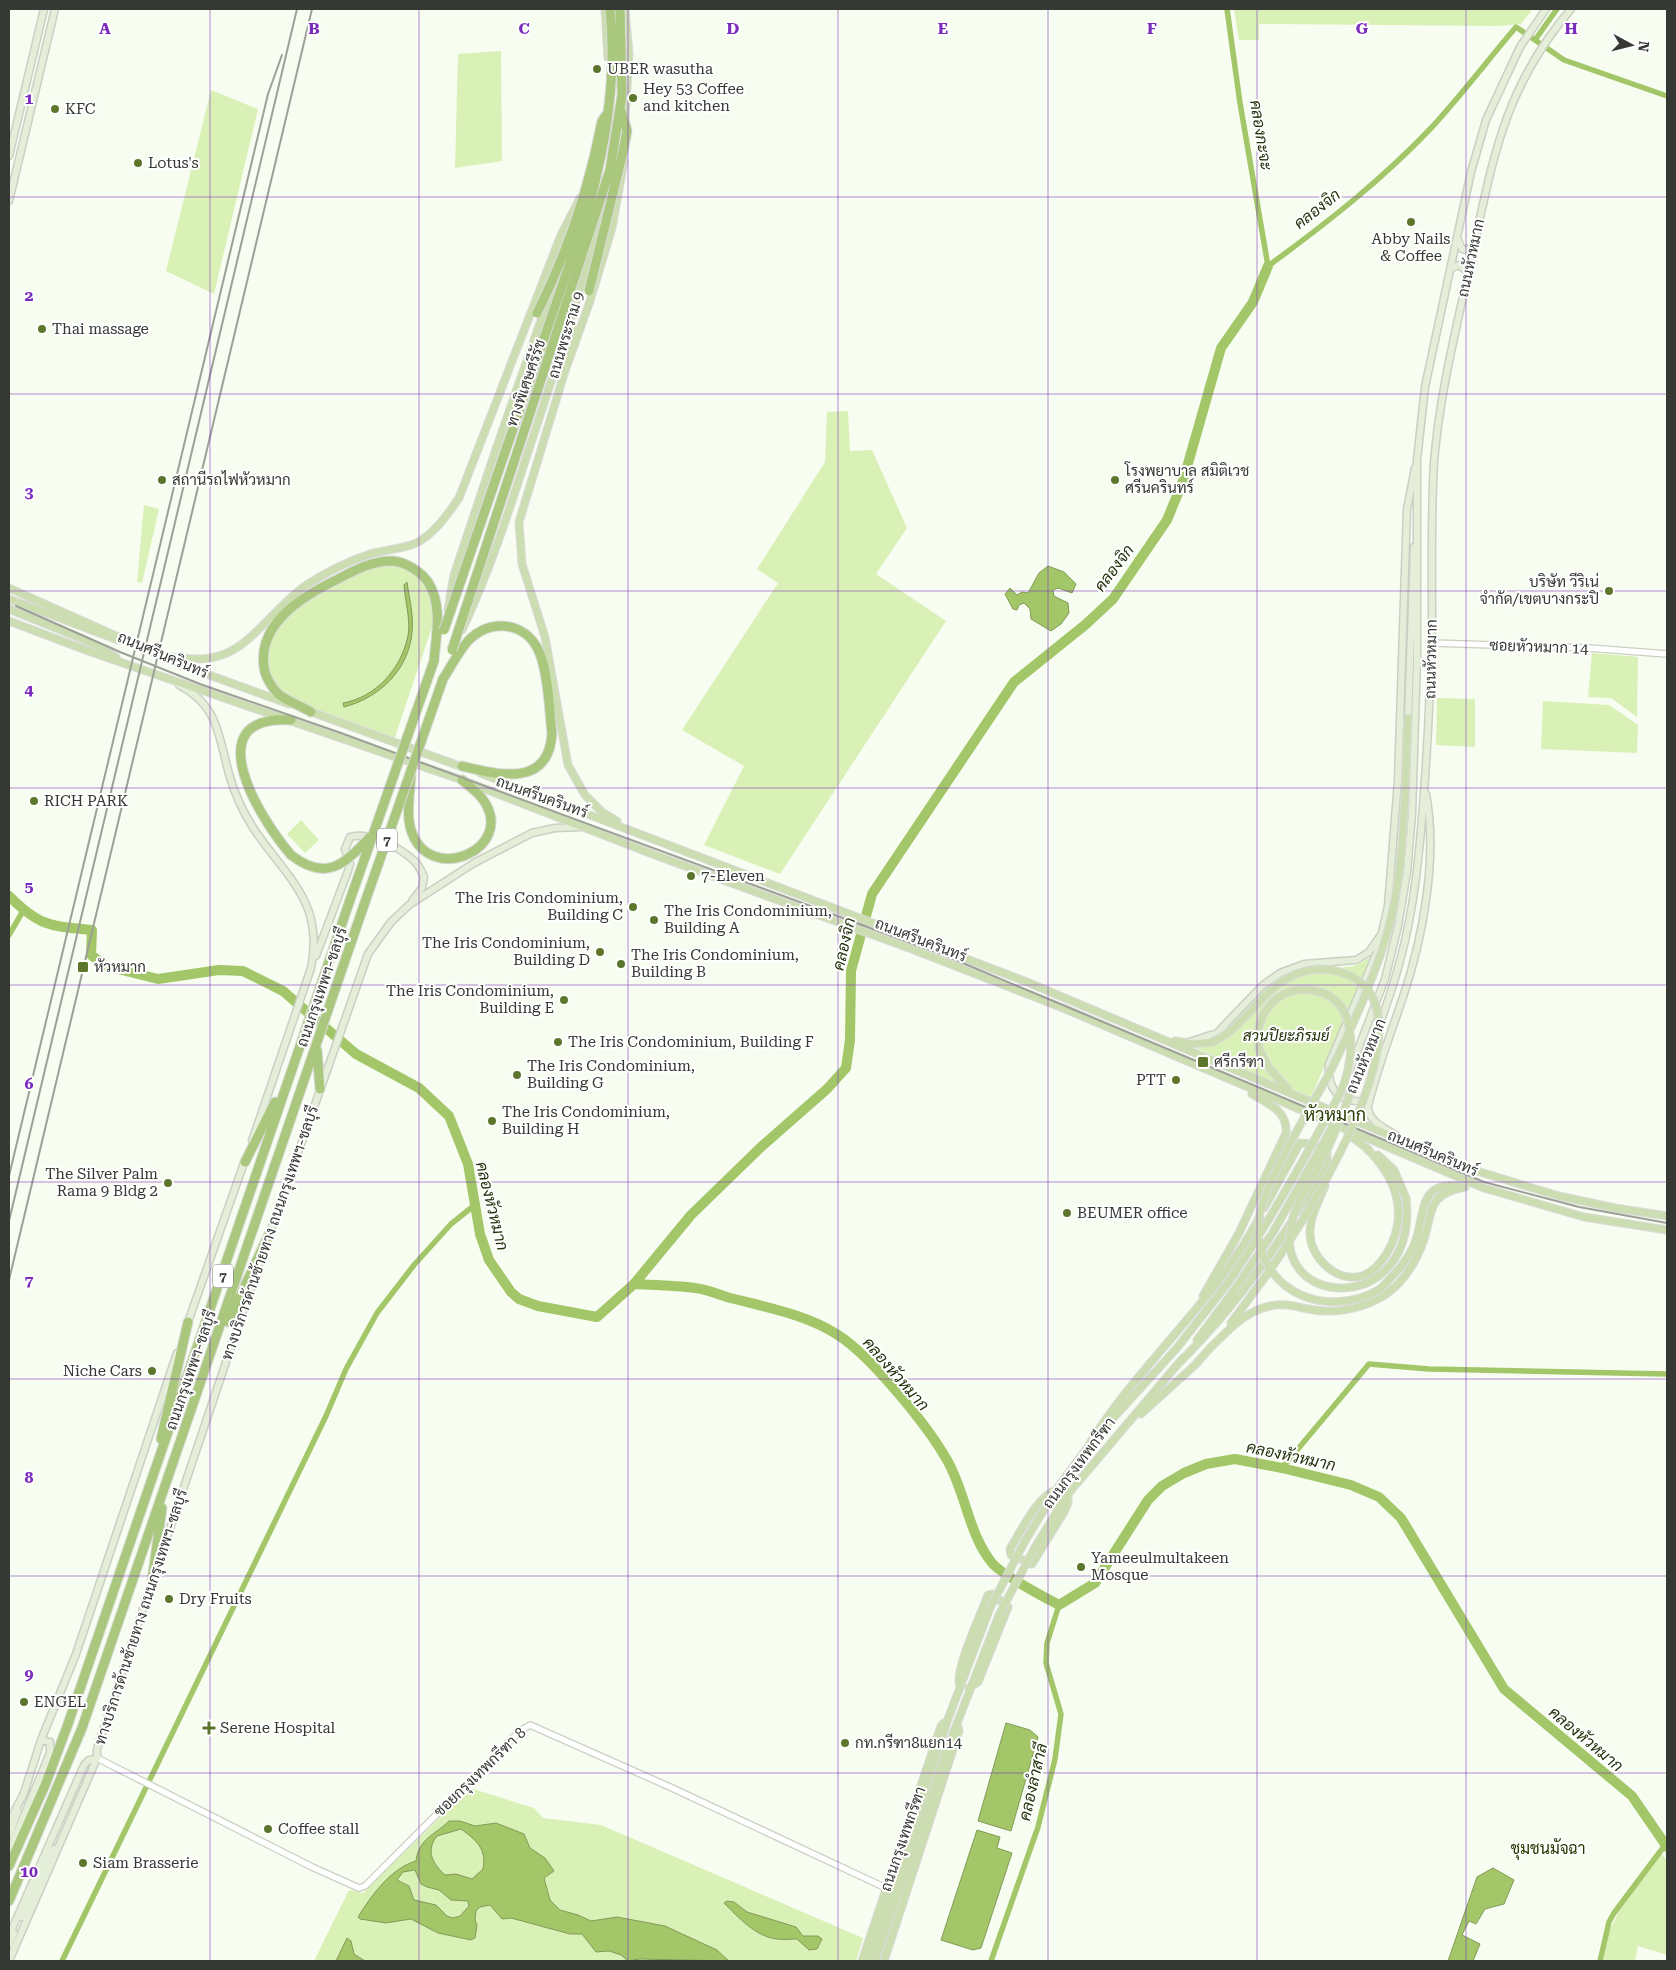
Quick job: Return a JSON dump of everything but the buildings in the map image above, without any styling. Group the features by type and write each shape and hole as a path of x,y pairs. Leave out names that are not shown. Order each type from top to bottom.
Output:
{"highway":[{"name":"ทางพิเศษศรีรัช","path":"401,753 588,210 600,166 609,113 612,54 610,9"},
{"name":"ทางพิเศษศรีรัช","path":"416,758 499,504 582,260 610,170 620,108 623,55 620,9"},
{"path":"584,292 615,190 627,131 620,108"},
{"path":"537,313 568,245 588,183 602,121 609,113"},
{"path":"312,712 280,695 264,672 262,658 264,642 271,629 281,617 315,590 360,568 374,563 393,561 406,564 428,582 438,614 434,661"},
{"path":"443,679 470,639 485,628 512,626 524,632 535,642 542,658 552,733 552,744 547,754 536,768 523,775 499,776 462,766"},
{"path":"291,720 273,719 258,723 246,732 241,743 241,758 248,787 263,817 291,855 306,866 318,869 331,868 351,857 372,835"},
{"name":"ถนนกรุงเทพฯ-ชลบุรี","path":"9,1866 46,1783 68,1724 314,1000 401,753"},
{"name":"ถนนกรุงเทพฯ-ชลบุรี","path":"9,1902 82,1728 416,758"},
{"path":"410,775 409,819 416,840 430,854 451,860 473,852 482,844 488,834 491,822 485,802 462,780"},
{"path":"317,1045 320,1089"},
{"path":"245,1162 292,1068"},
{"path":"210,1359 269,1234"},
{"path":"150,1483 188,1322"},
{"path":"152,1581 164,1488"}],"main road":[{"path":"9,156 44,9"},
{"path":"9,201 56,9"},
{"name":"ถนนพระราม 9","path":"444,630 454,575 495,452 583,209 596,159 607,87 608,54 605,9"},
{"name":"ถนนพระราม 9","path":"452,650 484,582 584,292 615,173 624,128 629,54 625,9"},
{"name":"ถนนหัวหมาก","path":"1225,1287 1281,1198 1344,1084 1385,979 1404,897 1412,814 1418,526 1417,460 1425,387 1473,165 1486,120 1520,47 1546,9"},
{"name":"ถนนหัวหมาก","path":"1233,1292 1291,1202 1350,1094 1385,1010 1402,954 1413,898 1425,786 1430,696 1432,530 1436,437 1452,346 1497,143 1527,72 1559,23 1571,9"},
{"path":"624,128 623,173 612,228 590,301 565,371 519,522 522,564 545,637 568,765 574,779 594,804 612,818 644,835"},
{"path":"164,656 193,659 227,653 240,646 270,616 307,584 337,568 369,555 415,544 441,524 460,498 561,235 596,159"},
{"path":"1458,238 1462,250 1474,246"},
{"path":"1450,269 1459,265 1469,273"},
{"path":"556,284 559,293 566,295 574,296 584,292"},
{"path":"565,371 584,292"},
{"path":"1372,1093 1363,1102 1348,1101 1331,1087 1328,1079 1329,1064 1378,950 1384,930 1394,836 1408,508 1417,460"},
{"path":"1418,526 1412,569 1408,718 1400,859 1392,912 1383,947 1355,1020 1269,1186 1260,1211 1258,1231 1262,1250 1270,1268 1281,1283 1295,1293 1312,1300 1330,1303 1366,1297 1379,1290 1403,1266 1414,1244 1422,1207 1430,1194 1444,1185 1484,1188"},
{"name":"ถนนศรีนครินทร์","path":"9,588 179,664 462,766 877,923 1027,982 1467,1168 1535,1189 1615,1208 1667,1216"},
{"path":"9,599 179,664"},
{"path":"9,609 95,645 125,663"},
{"name":"ถนนศรีนครินทร์","path":"9,621 462,780 582,827 873,934 1022,992 1484,1188 1584,1216 1667,1230"},
{"path":"158,673 188,689 203,702 213,715 240,804 252,826 297,890 308,910 314,941 311,968"},
{"path":"1405,1141 1370,1117 1368,1106 1404,995 1425,907 1431,832 1425,786"},
{"name":"ทางบริการด้านซ้ายทาง ถนนกรุงเทพฯ-ชลบุรี","path":"9,1961 97,1758 97,1749 152,1581 269,1234 368,954 392,922 409,904 474,863 532,833 555,828 582,827"},
{"path":"9,1836 41,1740 76,1654 188,1322 311,968 348,871 350,864 345,849 350,837 363,836 397,848 412,858 424,877 422,888 409,904"},
{"path":"1185,1043 1217,1033 1262,986 1280,973 1304,964 1356,960 1369,952 1384,930"},
{"path":"1163,1040 1185,1043 1212,1042 1227,1033 1274,986 1293,975 1313,970 1335,971 1357,980 1370,994 1377,1012 1380,1033 1379,1046 1358,1111 1332,1169 1311,1223 1310,1234 1313,1249 1320,1260 1332,1271 1346,1276 1361,1276 1374,1269 1383,1260 1396,1237 1398,1214 1395,1190 1386,1170 1366,1147"},
{"path":"1291,1093 1269,1068 1260,1050 1258,1040 1259,1024 1270,1004 1293,990 1320,992 1330,997 1341,1008 1350,1025 1350,1054 1344,1084"},
{"path":"1188,1320 1234,1242 1286,1133 1287,1125 1278,1111 1234,1082"},
{"path":"1340,1128 1387,1162 1394,1170 1406,1198 1407,1229 1402,1246 1394,1262 1374,1280 1348,1290 1330,1288 1313,1280 1298,1267 1293,1256 1290,1236 1294,1215 1330,1144 1350,1094"},
{"path":"1090,1443 1114,1407 1212,1292 1239,1252 1300,1143 1313,1144 1327,1151 1327,1165 1279,1241 1211,1331 1181,1360"},
{"path":"1210,1349 1293,1237 1332,1169"},
{"path":"1124,1429 1177,1382 1245,1316 1261,1308 1297,1305 1321,1311 1340,1310 1362,1306 1389,1292 1403,1277 1420,1252 1432,1205 1445,1193 1465,1188"},
{"name":"ถนนกรุงเทพกรีฑา","path":"868,1961 948,1719 990,1608 1025,1541 1056,1490 1090,1443 1176,1349 1225,1287"},
{"name":"ถนนกรุงเทพกรีฑา","path":"875,1961 969,1688 999,1615 1034,1548 1068,1495 1181,1360 1233,1292"},
{"path":"1056,1490 1050,1492 1040,1501 1010,1549 1011,1555 1028,1564 1032,1564 1064,1512 1068,1503 1068,1495"},
{"path":"960,1687 957,1678 988,1595 992,1594 1008,1607 978,1682 969,1688"},
{"name":"ถนนกรุงเทพกรีฑา","path":"862,1961 941,1726 948,1719"},
{"name":"ถนนกรุงเทพกรีฑา","path":"884,1961 959,1731 957,1722"},
{"path":"9,1852 50,1754 50,1742 41,1740"},
{"name":"ทางบริการด้านซ้ายทาง ถนนกรุงเทพฯ-ชลบุรี","path":"81,1770 87,1762 97,1758"},
{"path":"9,1936 81,1770 93,1769"},
{"path":"9,1822 24,1793"},
{"path":"64,1812 70,1812 72,1816"},
{"path":"9,1945 48,1861 63,1838"}],"street":[{"name":"ซอยหัวหมาก 14","path":"1431,643 1588,648 1667,654"},
{"name":"ซอยกรุงเทพกรีฑา 8","path":"97,1758 312,1867 359,1888 365,1886 520,1731 530,1725 686,1794 886,1888"}],"green space":[{"path":"1234,9 1533,9 1521,24 1497,26 1259,24 1259,40 1239,40"},
{"path":"501,51 502,161 455,168 458,54"},
{"path":"211,90 258,109 214,294 166,271"},
{"path":"848,411 850,451 872,450 907,528 876,574 946,621 780,874 704,845 744,766 682,730 778,583 757,569 825,462 827,412"},
{"path":"144,505 159,509 142,583 137,582"},
{"path":"393,561 428,582 437,612 393,743 280,695 262,658 271,629 315,590 360,568"},
{"path":"1592,653 1638,657 1637,717 1611,698 1588,697"},
{"path":"1437,698 1475,699 1475,747 1436,745"},
{"path":"1543,701 1609,705 1638,725 1637,753 1541,749"},
{"path":"301,820 319,840 305,853 287,834"},
{"name":"สวนปิยะภิรมย์","path":"1370,957 1353,1002 1310,1099 1196,1048 1195,1042 1218,1034 1228,1027 1263,990 1282,976 1301,970 1353,966 1360,964"},
{"path":"470,1788 534,1808 543,1818 601,1825 863,1938 856,1961 314,1961 349,1890 363,1893"},
{"path":"1661,1853 1667,1860 1667,1955 1638,1946 1635,1961 1603,1961 1609,1932 1619,1911"}],"shaded area":[{"path":"1048,566 1064,572 1076,584 1072,593 1058,588 1053,590 1054,596 1068,603 1069,613 1061,624 1051,631 1031,619 1030,609 1024,603 1019,605 1017,610 1013,609 1005,594 1010,588 1017,595 1022,592 1028,593 1039,573"},
{"path":"407,582 412,613 412,632 410,646 405,658 390,680 380,689 357,703 344,707 343,703 366,695 376,688 385,680 400,660 409,630 404,585"},
{"path":"1006,1723 1030,1730 1038,1737 1011,1831 978,1821"},
{"path":"449,1821 460,1821 475,1826 496,1823 524,1834 530,1848 545,1858 554,1871 544,1878 550,1900 560,1910 591,1921 617,1917 665,1926 717,1950 729,1961 640,1959 628,1961 621,1955 609,1951 596,1952 582,1934 570,1934 511,1918 502,1919 490,1905 480,1907 476,1911 475,1920 477,1925 475,1938 471,1940 438,1933 411,1919 386,1923 360,1919 358,1917 375,1892 390,1876 416,1861 420,1847 424,1842","holes":["461,1829 476,1841 482,1850 483,1869 472,1879 456,1874 445,1875 432,1857 433,1842 437,1836","415,1870 421,1884 439,1890 451,1900 468,1901 469,1906 460,1916 453,1918 447,1916 436,1905 414,1900 409,1886 397,1880 403,1872"]},
{"path":"977,1830 1000,1837 997,1848 1012,1853 981,1948 973,1950 941,1940"},
{"path":"1493,1868 1514,1880 1504,1904 1485,1909 1476,1924 1469,1921 1462,1935 1480,1944 1473,1961 1448,1961 1477,1877"},
{"path":"727,1901 734,1902 747,1912 796,1927 803,1936 818,1936 822,1939 817,1949 809,1950 797,1939 769,1937 755,1930 735,1914 724,1903"},
{"path":"347,1938 351,1941 354,1954 365,1961 336,1961"}],"waterway":[{"name":"คลองจิก","path":"1227,9 1240,103 1268,266 1354,200 1414,145 1444,114 1516,27 1564,60 1667,96"},
{"path":"1535,40 1557,9"},
{"name":"คลองจิก","path":"9,896 29,914 47,923 56,926 92,930 91,955 106,966 158,979 219,970 243,971 283,991 356,1054 419,1088 449,1116 468,1164 480,1234 489,1260 511,1292 519,1299 538,1306 597,1317 634,1284 691,1215 761,1147 827,1089 846,1068 850,1040 851,971 872,894 1014,682 1085,625 1113,599 1167,520 1183,481 1221,348 1253,302 1268,266"},
{"path":"9,935 23,911"},
{"path":"62,1961 326,1416 346,1369 377,1313 414,1265 451,1224 476,1204"},
{"name":"คลองหัวหมาก","path":"634,1284 707,1290 799,1316 838,1335 866,1358 882,1375 938,1445 959,1486 972,1526 992,1563 1014,1579 1059,1605 1095,1583 1148,1500 1162,1486 1184,1473 1206,1464 1235,1459 1351,1485 1379,1497 1401,1518 1504,1689 1632,1796 1667,1847"},
{"path":"1282,1468 1369,1364 1429,1369 1667,1374"},
{"name":"คลองลำสาลี","path":"991,1961 1038,1827 1055,1759 1061,1714 1046,1663 1047,1643 1059,1605"},
{"path":"1600,1961 1609,1922 1614,1913 1665,1845"}],"railway":[{"path":"9,1221 297,9"},
{"path":"9,1280 312,9"},
{"path":"9,1176 268,94 282,55"},
{"path":"16,606 120,652 200,684 341,733 946,956 1484,1182 1579,1207 1667,1223"}],"place":[{"name":"UBER wasutha","path":"597,69"},
{"name":"Hey 53 Coffee and kitchen","path":"633,98"},
{"name":"KFC","path":"55,109"},
{"name":"Lotus's","path":"138,163"},
{"name":"Abby Nails & Coffee","path":"1411,222"},
{"name":"Thai massage","path":"42,329"},
{"name":"สถานีรถไฟหัวหมาก","path":"162,480"},
{"name":"โรงพยาบาล สมิติเวช ศรีนครินทร์","path":"1115,480"},
{"name":"บริษัท วีริเน่ จำกัด/เขตบางกระปิ","path":"1609,591"},
{"name":"RICH PARK","path":"34,801"},
{"name":"7-Eleven","path":"691,876"},
{"name":"The Iris Condominium, Building C","path":"633,907"},
{"name":"The Iris Condominium, Building A","path":"654,920"},
{"name":"The Iris Condominium, Building D","path":"600,952"},
{"name":"The Iris Condominium, Building B","path":"621,964"},
{"name":"หัวหมาก","path":"83,967"},
{"name":"The Iris Condominium, Building E","path":"564,1000"},
{"name":"The Iris Condominium, Building F","path":"558,1042"},
{"name":"ศรีกรีฑา","path":"1203,1062"},
{"name":"The Iris Condominium, Building G","path":"517,1075"},
{"name":"PTT","path":"1176,1080"},
{"name":"The Iris Condominium, Building H","path":"492,1121"},
{"name":"The Silver Palm Rama 9 Bldg 2","path":"168,1183"},
{"name":"BEUMER office","path":"1067,1213"},
{"name":"Niche Cars","path":"152,1371"},
{"name":"Yameeulmultakeen Mosque","path":"1081,1567"},
{"name":"Dry Fruits","path":"169,1599"},
{"name":"ENGEL","path":"24,1702"},
{"name":"Serene Hospital","path":"209,1728"},
{"name":"กท.กรีฑา8แยก14","path":"845,1743"},
{"name":"Coffee stall","path":"268,1829"},
{"name":"Siam Brasserie","path":"83,1863"}],"district":[{"name":"หัวหมาก","path":"1335,1114"},
{"name":"ชุมชนมัจฉา","path":"1548,1848"}],"water label":[{"name":"คลองกะจะ","path":"1261,135"}]}
